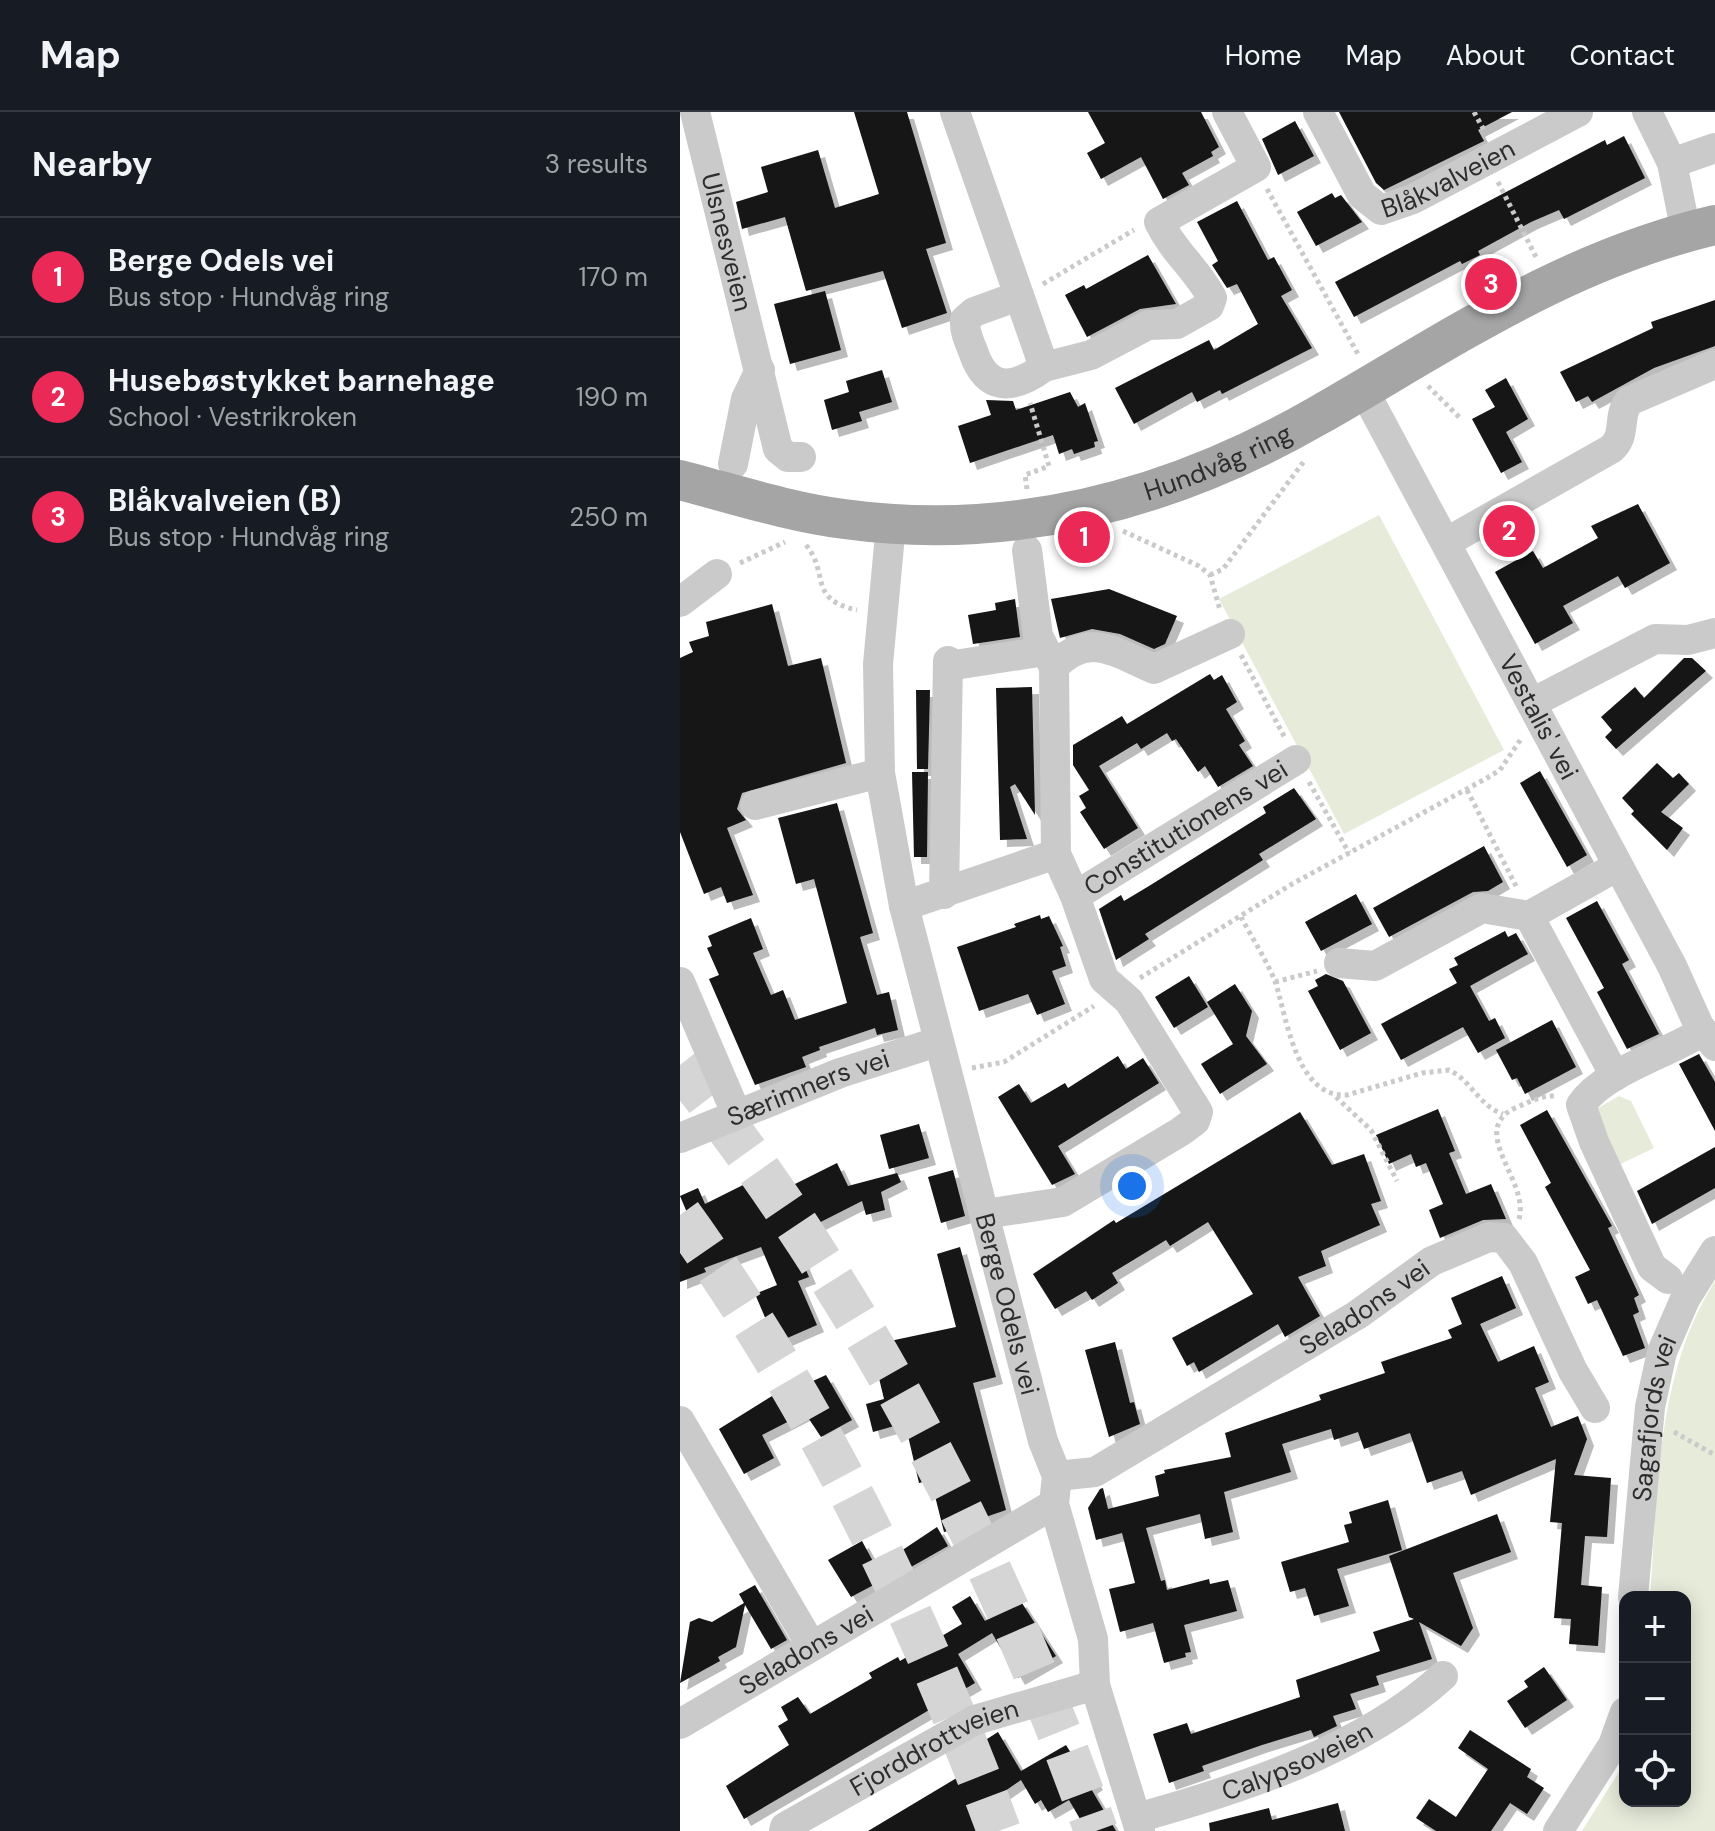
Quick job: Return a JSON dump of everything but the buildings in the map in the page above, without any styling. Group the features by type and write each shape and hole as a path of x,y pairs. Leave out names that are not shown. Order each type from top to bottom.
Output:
{"main road":[{"name":"Hundvåg ring","path":"680,480 795,510 891,524 964,527 1067,515 1135,497 1225,464 1361,367 1598,261 1700,229"}],"street":[{"name":"Ulsnesveien","path":"695,112 778,449 788,457 801,457"},
{"path":"955,112 1018,296 1033,373"},
{"path":"1018,296 974,312 965,320 964,326 981,374 1002,382 1091,355 1148,325 1177,324 1209,306 1212,298 1208,290 1177,255 1159,222 1256,167 1227,112"},
{"name":"Blåkvalveien","path":"1318,112 1362,195 1381,210 1397,207 1578,112"},
{"path":"1647,112 1700,229"},
{"path":"1672,163 1715,148"},
{"path":"1447,542 1611,449 1620,437 1624,407 1629,401 1715,364"},
{"name":"Vestalis' vei","path":"1361,367 1447,542 1709,1038"},
{"path":"733,464 746,399 760,370"},
{"name":"Berge Odels vei","path":"891,524 878,664 880,773 904,906 1093,1639 1095,1685 1139,1824"},
{"name":"Constitutionens vei","path":"985,1214 1063,1202 1180,1132 1198,1117 1197,1107 1140,1017 1104,979 1075,896 1056,854 1049,659 1038,636 1027,550"},
{"path":"680,602 717,574"},
{"path":"1535,709 1655,639 1688,640 1715,633"},
{"path":"944,894 948,663 1049,659 1103,646 1154,669 1230,634"},
{"name":"Constitutionens vei","path":"1075,896 1296,760"},
{"path":"755,805 880,773"},
{"name":"Constitutionens vei","path":"904,906 1056,854"},
{"path":"1339,963 1375,966 1482,908 1529,916 1616,867"},
{"path":"1529,916 1615,1076"},
{"path":"680,982 736,1113"},
{"path":"1668,1279 1652,1267 1594,1142 1581,1105 1615,1076 1681,1046 1709,1038"},
{"name":"Særimners vei","path":"680,1138 736,1113 937,1042"},
{"name":"Seladons vei","path":"680,1724 1056,1490 1119,1459 1357,1315 1432,1261 1489,1237 1499,1236 1507,1241"},
{"path":"1507,1241 1523,1263 1557,1340 1597,1397"},
{"name":"Sagafjords vei","path":"1634,1591 1650,1407 1662,1352 1685,1299 1715,1251"},
{"path":"680,1421 804,1633"},
{"name":"Calypsoveien","path":"1139,1824 1274,1774 1352,1739 1404,1706 1443,1676"},
{"name":"Fjorddrottveien","path":"784,1831 785,1827 821,1805 975,1720 1095,1685"},
{"path":"1558,1831 1613,1745 1619,1728"}],"path":[{"path":"1486,160 1536,257"},
{"path":"1256,167 1361,367"},
{"path":"1018,296 1150,220 1159,222"},
{"path":"1523,264 1550,251"},
{"path":"1028,494 1025,475 1049,466 1033,373"},
{"path":"1420,376 1460,418"},
{"path":"1210,575 1223,569 1306,459"},
{"path":"1017,495 1040,492"},
{"path":"1115,527 1199,566 1210,575 1230,634 1349,853"},
{"path":"717,574 787,541 798,542 812,552 820,584 831,601 883,615"},
{"path":"948,1073 1004,1062 1349,853 1500,770 1535,709"},
{"path":"1467,790 1529,916"},
{"path":"1241,917 1275,982 1304,1069 1312,1081 1335,1096 1371,1130 1397,1181"},
{"path":"1275,982 1310,975 1339,963"},
{"path":"1335,1096 1449,1070 1465,1081 1492,1111 1503,1114 1553,1095 1581,1105"},
{"path":"1503,1114 1495,1130 1496,1141 1515,1180 1521,1210 1507,1241"},
{"path":"1661,1427 1715,1455"}],"green space":[{"path":"1379,515 1504,750 1344,834 1219,599"},
{"path":"1619,1096 1631,1101 1654,1148 1608,1170 1591,1112"},
{"path":"1715,1281 1715,1831 1582,1831 1619,1772 1619,1807 1691,1807 1691,1591 1650,1591 1663,1434 1681,1354"}],"tunnel":[{"path":"680,1065 746,1152 808,1243 920,1431 1016,1628 1096,1831"},
{"path":"680,1215 776,1360 860,1512 935,1670 999,1831"}],"place":[{"name":"Blåkvalveien (B)","path":"1491,284"},
{"name":"Husebøstykket barnehage","path":"1509,531"},
{"name":"Berge Odels vei","path":"1084,537"}]}
